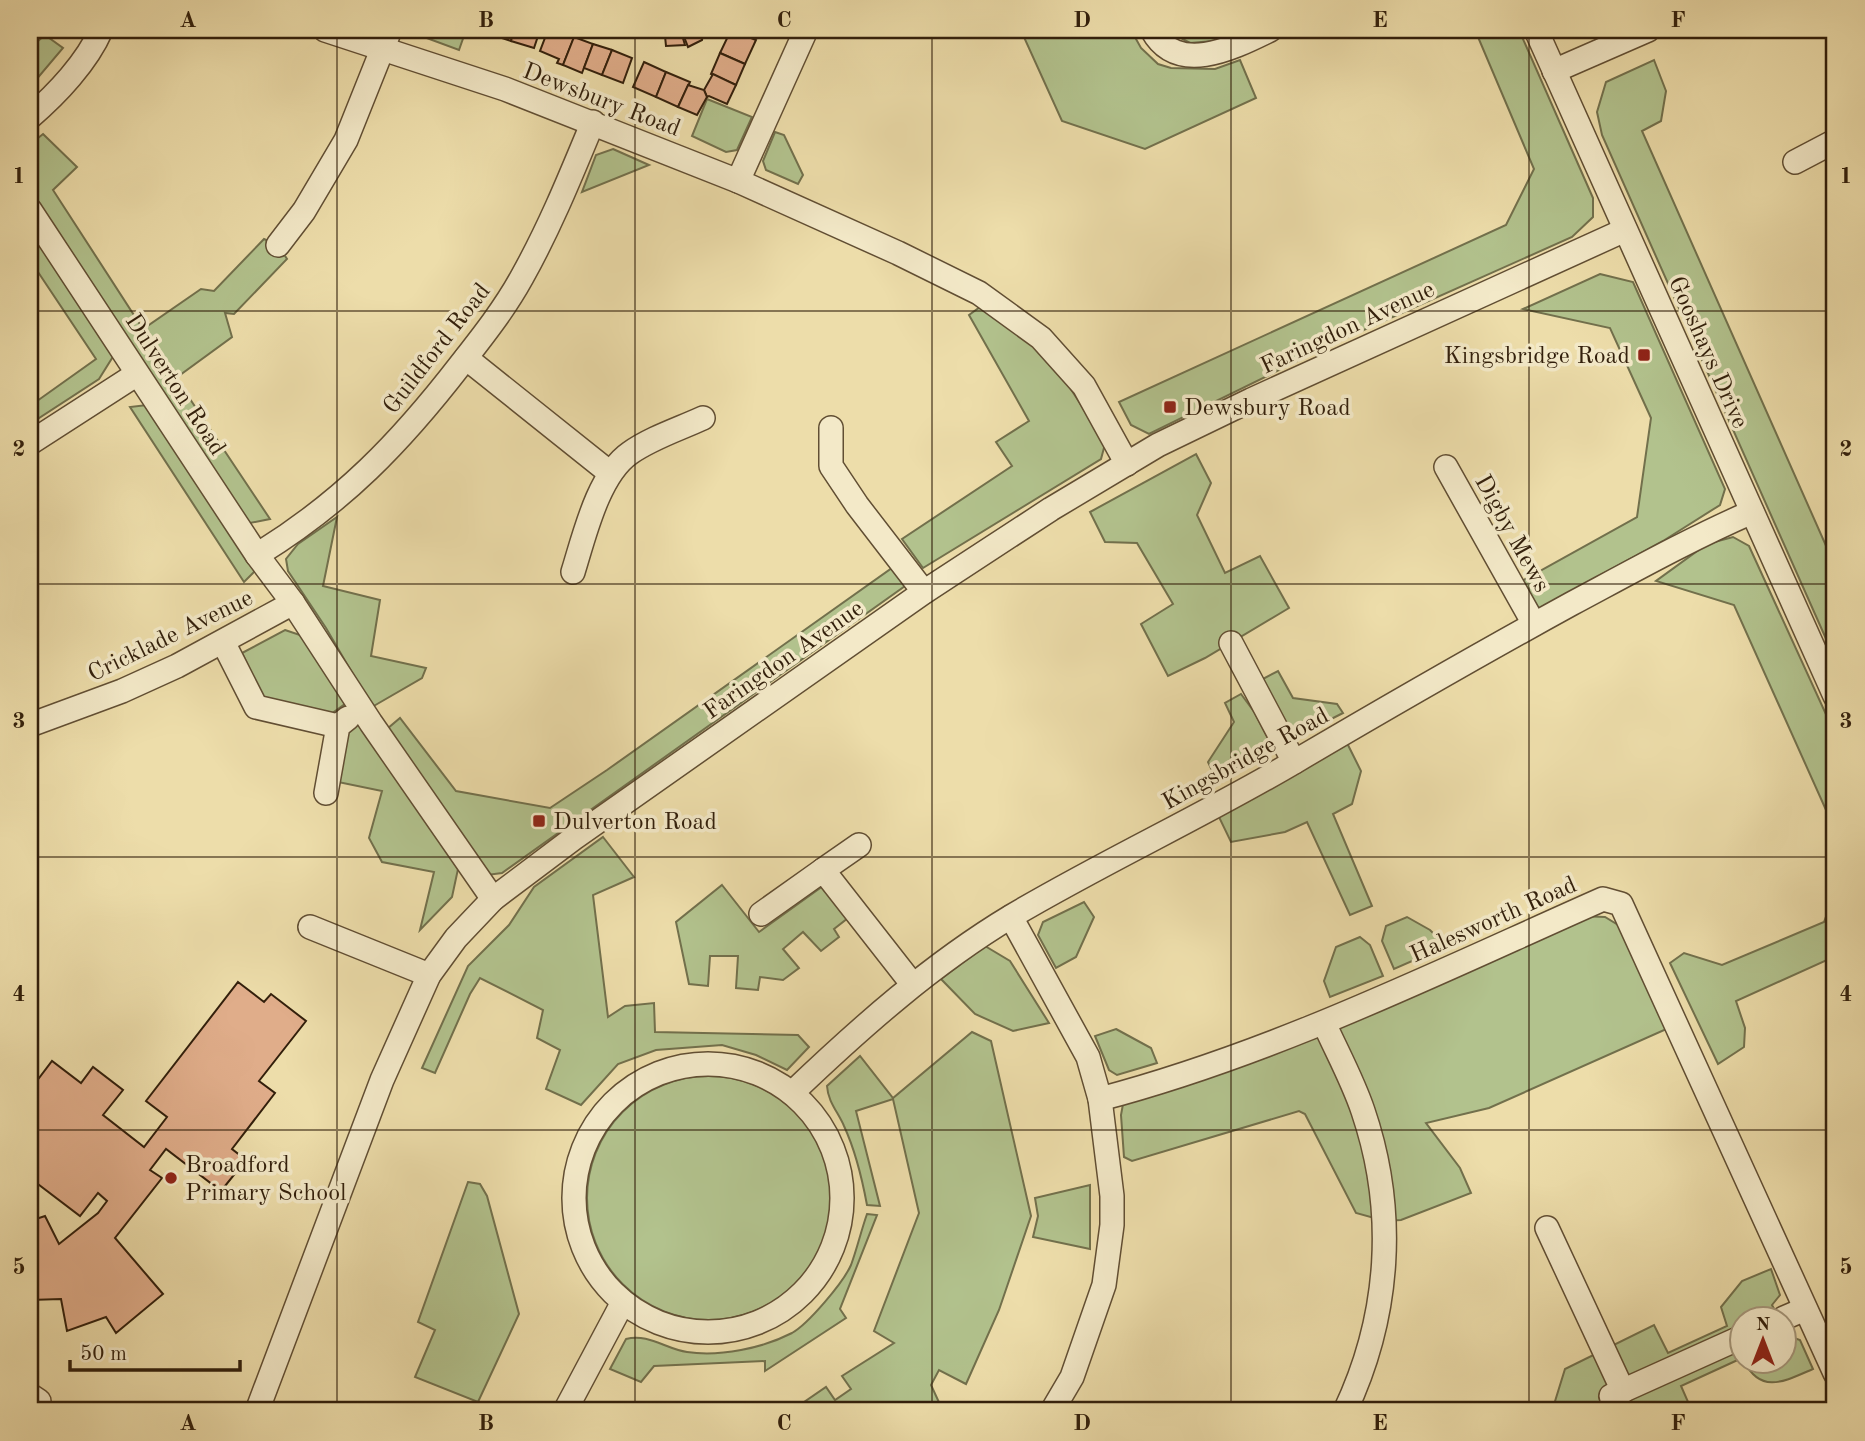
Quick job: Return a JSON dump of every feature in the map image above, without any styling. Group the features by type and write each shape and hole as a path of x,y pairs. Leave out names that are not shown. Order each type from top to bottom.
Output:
{"street":[{"path":"30,117 78,66 101,30"},
{"name":"Dewsbury Road","path":"325,30 387,39 738,181 898,253 979,293 1041,338 1084,386 1127,464"},
{"path":"738,181 806,30"},
{"path":"1152,30 1158,40 1177,53 1195,55 1216,53 1270,30"},
{"name":"Gooshays Drive","path":"1536,30 1835,696"},
{"path":"1554,71 1648,30"},
{"path":"278,245 304,211 346,140 387,39"},
{"name":"Guildford Road","path":"257,555 284,538 365,475 466,358 498,316 544,237 593,122"},
{"path":"1795,162 1835,141"},
{"name":"Dulverton Road","path":"30,210 257,555 293,603 361,709 493,899"},
{"name":"Faringdon Avenue","path":"257,1411 382,1080 429,975 456,939 493,899 574,838 923,592 1051,509 1158,445 1626,230"},
{"path":"466,358 610,473"},
{"path":"30,443 137,374"},
{"path":"573,572 589,522 610,473 629,453 703,418"},
{"path":"831,428 831,466 923,592"},
{"name":"Digby Mews","path":"1446,467 1534,624"},
{"name":"Kingsbridge Road","path":"792,1093 914,985 1011,916 1294,762 1534,624 1703,533 1752,512"},
{"name":"Cricklade Avenue","path":"30,725 122,691 177,666 293,603"},
{"path":"223,642 256,707 338,726"},
{"path":"1231,643 1294,762"},
{"path":"326,793 338,726 361,709"},
{"path":"761,914 859,845"},
{"path":"823,870 914,985"},
{"name":"Halesworth Road","path":"1100,1099 1210,1067 1324,1023 1603,899 1621,904 1678,1024 1790,1304"},
{"path":"1011,916 1088,1057 1100,1099 1112,1196 1109,1255 1101,1295 1072,1377 1052,1411"},
{"path":"310,927 429,975"},
{"path":"1324,1023 1362,1109 1370,1134 1377,1160 1386,1234 1385,1273 1375,1329 1365,1365 1345,1411"},
{"path":"717,1063 759,1072 792,1093 823,1126 840,1165 843,1208 834,1248 812,1284 781,1312 742,1328 700,1332 659,1323 623,1302 595,1271 578,1232 573,1191 582,1149 603,1113 634,1084 674,1067 717,1063"},
{"path":"1547,1228 1616,1394 1728,1343"},
{"path":"565,1411 623,1302"},
{"name":"Halesworth Road","path":"1798,1320 1835,1373"},
{"path":"30,1395 39,1401 35,1411"}],"green space":[{"path":"405,30 466,30 459,50"},
{"path":"1033,30 1131,30 1141,48 1158,64 1171,68 1215,69 1240,60 1256,98 1145,149 1062,121 1023,35"},
{"path":"1166,30 1246,30 1224,40 1190,43"},
{"path":"1475,30 1519,30 1593,198 1593,217 1572,237 1330,345 1149,434 1131,425 1119,402 1506,225 1534,169"},
{"path":"45,35 63,48 30,87 30,48"},
{"path":"1654,60 1666,91 1661,121 1642,131 1835,566 1835,659 1602,135 1597,112 1606,82"},
{"path":"707,99 752,117 737,150 726,152 692,136"},
{"path":"775,132 784,135 803,175 798,184 766,170 763,161"},
{"path":"43,134 77,167 53,190 143,329 201,289 214,291 264,239 278,245 287,259 234,314 225,313 232,337 176,378 270,519 245,524 30,189 32,143"},
{"path":"613,149 649,165 582,192 596,155"},
{"path":"30,228 114,355 99,379 36,420 30,406 96,359 30,260"},
{"path":"1600,274 1633,282 1725,489 1720,505 1663,541 1537,610 1520,582 1637,517 1651,418 1610,328 1523,309"},
{"path":"980,307 1018,331 1045,355 1067,383 1105,444 1101,459 923,568 902,539 1012,466 996,442 1029,421 969,315"},
{"path":"147,405 256,570 244,582 130,407"},
{"path":"1196,454 1211,483 1197,515 1225,573 1260,556 1289,608 1205,658 1168,676 1141,624 1173,604 1137,543 1105,542 1090,512"},
{"path":"337,517 323,586 380,600 371,656 426,668 422,678 372,707 326,628 288,571 286,559 298,544"},
{"path":"1733,537 1749,546 1835,734 1835,830 1734,605 1656,581 1707,544"},
{"path":"892,568 905,586 502,873 487,875 477,856 387,729 400,718 456,791 550,808"},
{"path":"285,630 306,637 349,701 331,714 267,706 242,653"},
{"path":"1278,671 1293,698 1337,704 1343,713 1294,738 1261,680"},
{"path":"1241,694 1255,713 1273,748 1216,779 1208,762 1234,722 1225,703"},
{"path":"360,719 458,869 452,897 420,930 434,872 382,862 369,838 382,791 338,782 347,728"},
{"path":"1347,743 1361,771 1352,804 1333,814 1372,906 1350,915 1307,822 1285,832 1231,842 1218,815"},
{"path":"603,837 634,877 593,895 608,1017 625,1006 654,1003 655,1032 798,1035 809,1047 787,1070 756,1055 722,1045 656,1050 618,1064 581,1105 546,1089 560,1050 537,1038 543,1010 480,978 470,994 435,1073 422,1068 468,966 509,925 534,887"},
{"path":"722,885 759,932 823,886 848,918 834,929 839,937 821,951 803,932 783,949 799,968 783,980 760,977 758,990 736,988 738,956 710,956 708,986 689,984 676,922"},
{"path":"1835,892 1835,961 1829,959 1736,1001 1745,1028 1744,1047 1718,1064 1670,963 1684,953 1722,965 1824,922"},
{"path":"1084,902 1094,917 1076,957 1056,968 1038,935 1043,922"},
{"path":"1580,916 1605,917 1623,928 1671,1027 1489,1108 1426,1123 1460,1168 1471,1193 1401,1220 1385,1221 1356,1213 1305,1114 1299,1111 1132,1161 1124,1157 1121,1115 1123,1104 1266,1056"},
{"path":"1407,917 1430,930 1444,947 1394,969 1382,941 1386,926"},
{"path":"1360,937 1370,945 1383,976 1330,997 1324,981 1336,947"},
{"path":"985,946 1010,961 1049,1023 1013,1031 975,1014 941,979"},
{"path":"1116,1029 1151,1048 1157,1063 1117,1075 1109,1070 1095,1036"},
{"path":"972,1032 991,1041 1031,1216 999,1310 966,1384 939,1370 931,1385 943,1411 791,1411 826,1387 835,1400 851,1389 842,1376 894,1343 874,1331 919,1213 893,1099 856,1111 880,1206 867,1205 852,1146 831,1102 827,1086 860,1056 893,1098"},
{"path":"709,1076 733,1078 756,1085 767,1090 795,1112 817,1140 822,1151 829,1174 829,1222 822,1245 817,1256 795,1284 767,1306 756,1311 733,1318 709,1320 685,1318 662,1311 651,1306 623,1284 601,1256 596,1245 589,1222 587,1198 589,1174 596,1151 601,1140 623,1112 651,1090 662,1085 685,1078"},
{"path":"468,1182 480,1184 487,1196 519,1314 478,1402 415,1377 435,1330 418,1322"},
{"path":"1090,1185 1090,1249 1033,1237 1038,1216 1035,1198"},
{"path":"867,1214 877,1215 840,1309 846,1318 765,1371 765,1361 654,1366 641,1382 610,1369 626,1339 642,1338 687,1352 713,1353 755,1347 792,1333 816,1312 847,1273"},
{"path":"1771,1269 1780,1295 1773,1304 1728,1304 1728,1364 1681,1386 1692,1411 1552,1411 1565,1369 1654,1325 1668,1353 1727,1326 1721,1307 1742,1281"},
{"path":"1798,1339 1800,1340 1813,1369 1783,1381 1766,1382 1753,1374 1798,1374"},
{"path":"758,1404 758,1411 662,1411"}],"building":[{"path":"488,30 514,30 511,41 487,33"},
{"path":"514,30 540,30 534,48 511,41"},
{"path":"548,30 577,30 563,65 557,63 559,59 540,51"},
{"path":"642,30 679,30 681,34 662,35"},
{"path":"731,30 756,40 745,64 720,53"},
{"path":"692,31 703,34 702,40 688,47 683,34"},
{"path":"682,35 685,45 666,46 665,36"},
{"path":"574,37 593,44 582,73 563,65"},
{"path":"593,44 612,50 602,75 584,68"},
{"path":"612,50 632,58 623,83 602,75"},
{"path":"720,53 745,64 736,85 711,74"},
{"path":"644,62 666,72 656,97 633,87"},
{"path":"666,72 690,82 678,107 656,97"},
{"path":"713,74 736,85 727,104 707,97 704,90"},
{"path":"688,85 704,90 707,97 697,115 678,107"},
{"path":"238,982 264,1002 271,994 306,1021 259,1081 275,1093 232,1149 246,1160 221,1191 166,1149 150,1170 162,1178 115,1238 163,1294 116,1333 106,1317 67,1331 61,1299 30,1300 30,1221 45,1216 59,1244 98,1213 107,1201 98,1193 80,1216 30,1178 30,1090 52,1061 81,1083 93,1067 123,1090 103,1115 144,1147 167,1117 146,1101"}],"place":[{"name":"Kingsbridge Road","path":"1644,355"},
{"name":"Dewsbury Road","path":"1170,407"},
{"name":"Dulverton Road","path":"539,821"},
{"name":"Broadford Primary School","path":"171,1178"}]}
